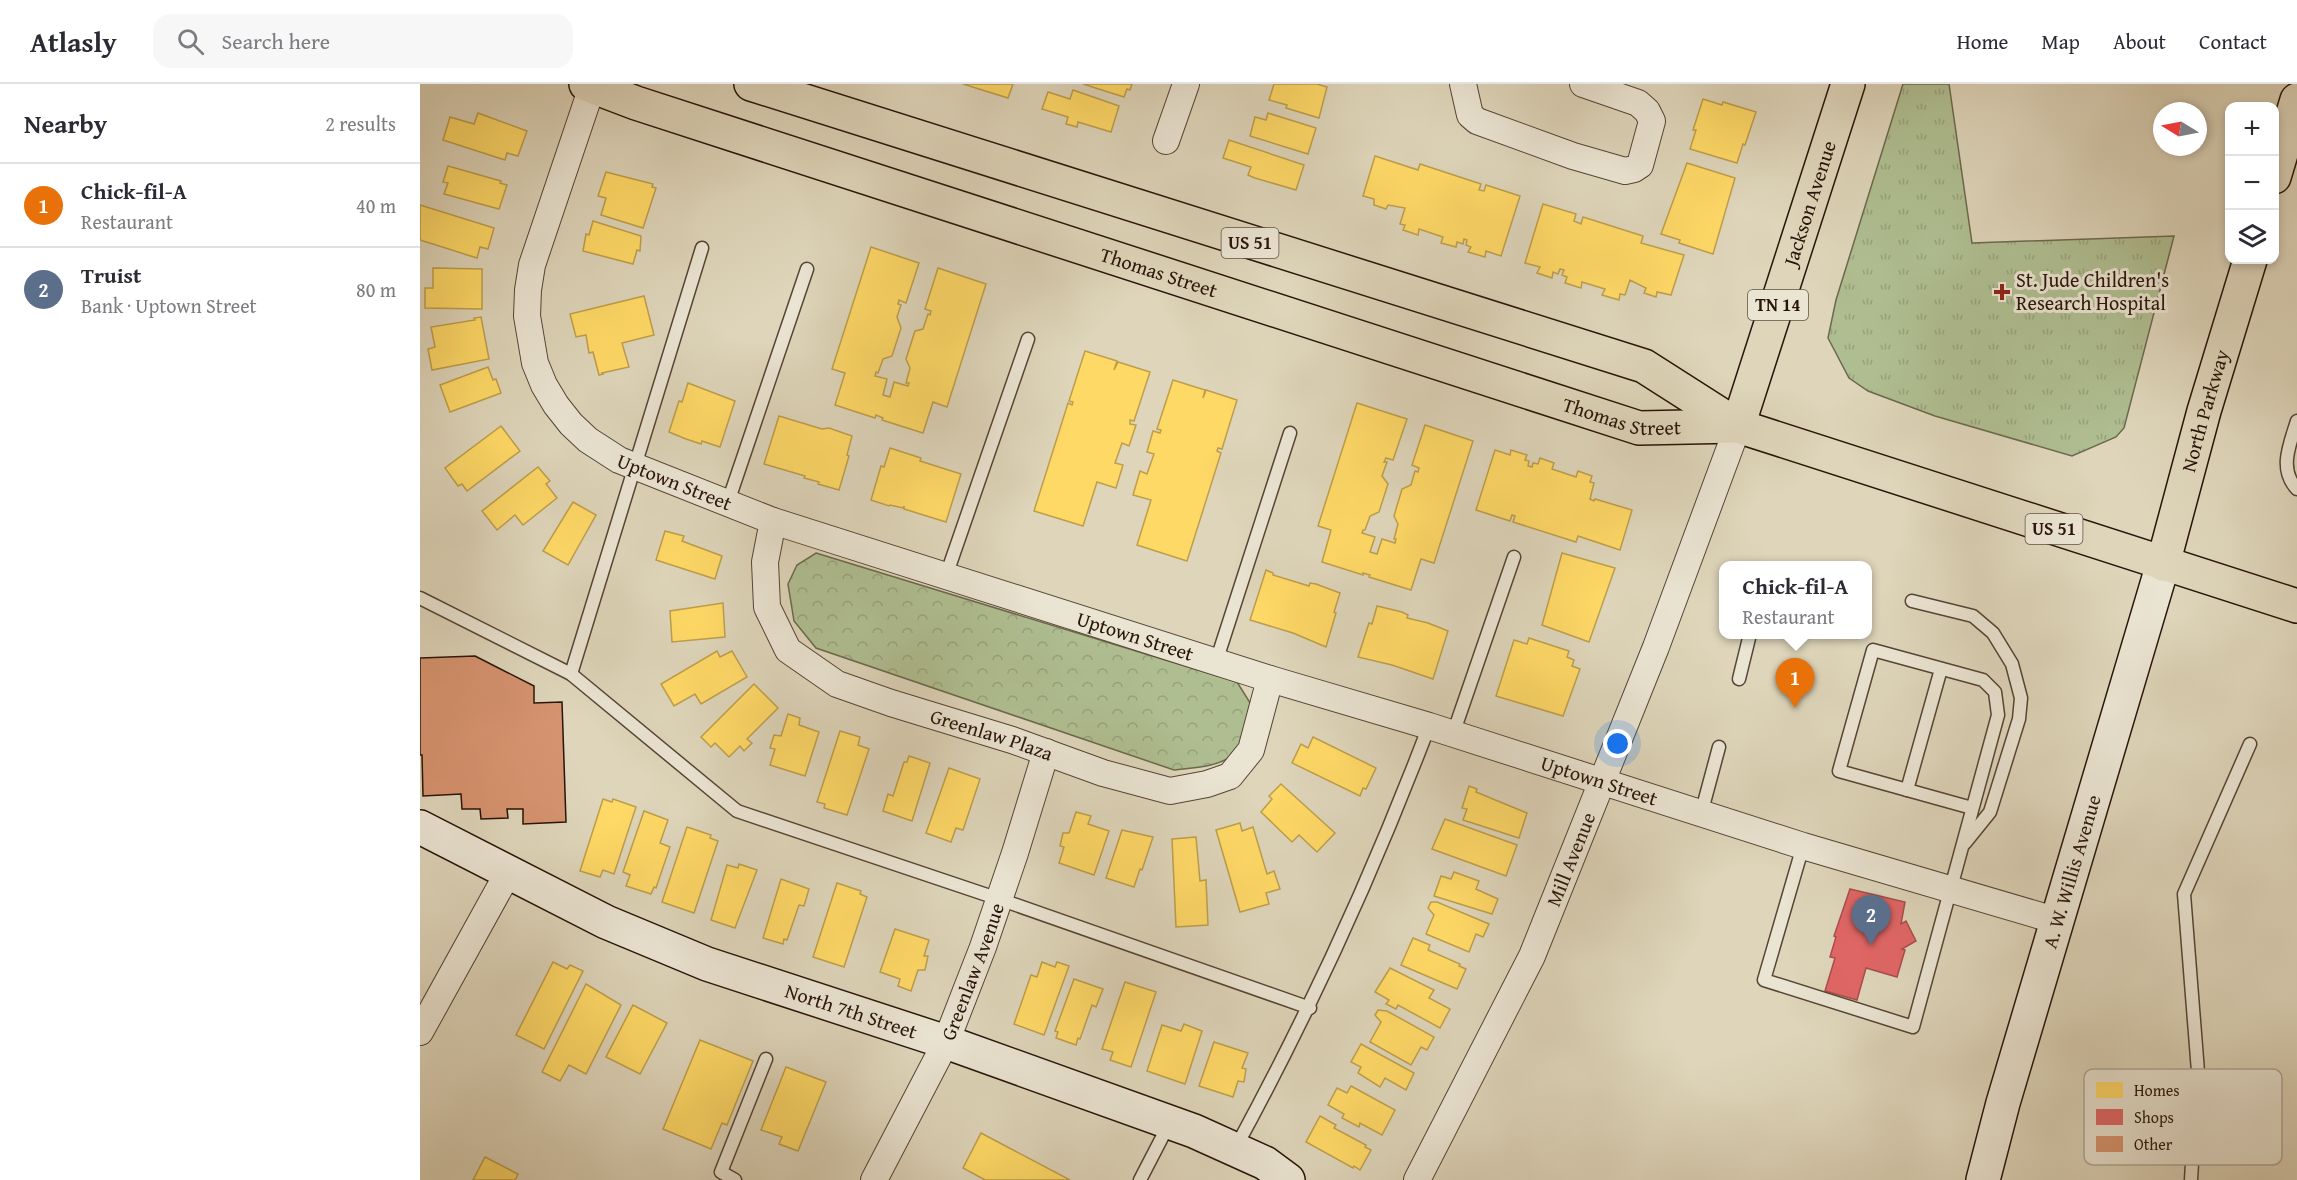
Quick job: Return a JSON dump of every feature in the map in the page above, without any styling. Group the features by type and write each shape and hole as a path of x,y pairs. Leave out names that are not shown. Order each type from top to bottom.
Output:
{"main road":[{"name":"Thomas Street","path":"751,84 1644,366 1738,426 2163,564"},
{"name":"Jackson Avenue","path":"1738,426 1848,84"},
{"name":"Thomas Street","path":"589,85 636,103 1639,428 1738,426"},
{"path":"2279,160 2297,100"},
{"name":"North Parkway","path":"2163,564 2204,411 2249,264"},
{"name":"US 51","path":"2163,564 2297,606"}],"street":[{"path":"1166,141 1186,84"},
{"path":"1463,84 1470,115 1477,121 1573,156 1625,171 1634,169 1640,165 1652,121 1647,111 1638,103 1583,84"},
{"name":"Uptown Street","path":"589,85 532,265 527,316 529,340 544,385 571,424 603,450 636,467 773,521 1803,846 2058,921"},
{"name":"Mill Avenue","path":"1417,1180 1532,956 1660,636 1738,426"},
{"name":"Greenlaw Plaza","path":"773,521 765,562 767,607 788,650 837,684 1103,772 1170,791 1207,784 1230,776 1251,750 1270,679"},
{"name":"A. W. Willis Avenue","path":"1983,1180 2003,1102 2163,564"},
{"name":"Greenlaw Avenue","path":"874,1180 946,1042 999,899 1046,752"},
{"name":"North 7th Street","path":"420,827 606,922 707,964 946,1042 1194,1131 1265,1164 1287,1180"},
{"path":"420,1032 509,871"}],"lane":[{"path":"571,674 702,248"},
{"path":"728,502 807,269"},
{"path":"946,576 1028,339"},
{"path":"2297,421 2286,459 2289,478 2297,489"},
{"path":"1216,662 1290,433"},
{"path":"1235,1150 1310,1008 1393,822 1441,730 1514,557"},
{"path":"420,598 571,674 737,811 999,899 1310,1008"},
{"path":"1912,601 1973,616 1993,633 2012,664 2021,698 2019,719 1990,812 1960,849"},
{"path":"1738,679 1748,639"},
{"path":"1803,846 1764,980 1912,1027 1998,715 1995,692 1983,680 1873,650 1839,771 1972,808"},
{"path":"1907,790 1941,669"},
{"path":"2198,1069 2184,894 2250,744"},
{"path":"1701,814 1719,747"},
{"path":"735,1180 721,1172 766,1059"},
{"path":"1140,1180 1170,1123"},
{"path":"2191,1180 2192,1165"}],"green space":[{"path":"1903,84 1949,84 1972,243 2174,236 2124,428 2116,437 2072,456 1935,416 1868,391 1849,378 1828,338 1836,300"},
{"path":"816,553 1237,682 1254,709 1245,737 1236,752 1223,761 1207,766 1174,770 816,648 794,621 788,584 797,565"}],"building: Homes":[{"path":"963,84 1013,84 1008,98"},
{"path":"1083,84 1132,84 1124,97"},
{"path":"1274,84 1317,84 1327,87 1319,118 1269,100"},
{"path":"1073,90 1119,106 1111,132 1078,122 1077,127 1066,124 1068,117 1042,109 1048,92 1070,99"},
{"path":"1703,99 1722,105 1723,102 1756,112 1737,163 1690,149 1696,130 1693,130"},
{"path":"478,113 527,131 518,156 507,153 505,160 443,140 450,117 474,124"},
{"path":"1268,113 1316,128 1308,154 1250,136 1255,117 1266,120"},
{"path":"1229,140 1304,165 1296,190 1248,175 1251,167 1223,158"},
{"path":"1375,156 1418,170 1420,164 1481,184 1479,190 1484,191 1486,185 1520,196 1501,256 1486,251 1485,257 1468,252 1471,247 1466,245 1467,240 1464,239 1463,244 1457,242 1456,247 1441,243 1443,237 1419,229 1418,235 1403,230 1405,225 1400,224 1405,208 1388,205 1386,209 1374,205 1374,199 1363,196"},
{"path":"1687,163 1735,178 1713,254 1679,243 1680,240 1661,234"},
{"path":"448,166 501,181 500,183 507,185 499,209 444,194 448,183 443,182"},
{"path":"606,172 653,184 652,187 656,188 643,228 601,215 606,198 598,196"},
{"path":"1543,204 1576,214 1574,221 1581,224 1583,217 1643,236 1641,243 1684,255 1671,295 1657,292 1656,297 1644,293 1646,288 1630,280 1625,295 1620,294 1619,300 1602,295 1605,289 1582,282 1581,288 1565,283 1567,277 1562,275 1564,270 1560,269 1558,274 1553,272 1552,278 1537,273 1540,267 1525,263"},
{"path":"420,205 494,228 488,249 480,247 477,258 420,240"},
{"path":"593,221 641,236 640,251 637,250 633,264 583,251 586,234 589,235"},
{"path":"871,247 919,263 906,303 899,300 898,304 901,305 897,317 901,328 892,356 883,359 878,373 876,372 875,376 887,379 883,395 890,397 894,382 908,386 909,383 906,383 910,368 906,359 915,331 923,329 928,314 930,315 931,311 925,309 938,268 986,284 947,407 933,402 923,433 882,420 883,418 876,415 875,418 835,405 845,373 832,369"},
{"path":"433,268 482,269 482,309 425,308 425,288 433,288"},
{"path":"644,296 654,335 622,343 629,367 599,375 593,352 589,353 586,335 576,337 570,314"},
{"path":"481,317 489,359 432,370 428,349 435,347 431,327"},
{"path":"1085,351 1117,361 1114,370 1118,362 1150,372 1134,421 1130,420 1130,424 1136,425 1129,446 1122,443 1115,463 1123,465 1116,488 1097,482 1083,526 1034,511 1068,403 1072,405 1073,402 1069,401"},
{"path":"488,367 501,393 450,412 440,385"},
{"path":"1173,380 1205,390 1203,398 1206,390 1237,400 1222,449 1218,448 1217,451 1221,453 1187,561 1137,545 1151,500 1133,495 1140,471 1147,474 1154,454 1147,452 1153,431 1160,433 1161,430 1157,429"},
{"path":"688,383 735,401 720,447 702,441 701,444 669,432 679,401 682,402"},
{"path":"1357,403 1407,419 1393,460 1386,458 1384,462 1387,462 1382,476 1388,484 1379,512 1370,516 1362,533 1375,537 1370,552 1377,554 1382,539 1395,543 1398,524 1394,516 1402,489 1411,485 1415,471 1418,472 1419,468 1412,465 1425,425 1473,441 1434,563 1421,559 1411,590 1369,577 1370,575 1363,573 1363,575 1322,562 1331,530 1318,526"},
{"path":"779,416 852,436 839,490 818,484 819,482 804,478 805,476 764,464"},
{"path":"501,426 520,451 467,491 462,484 458,486 445,468"},
{"path":"890,448 921,458 920,461 961,474 946,522 904,509 904,506 903,508 889,506 871,500 881,466 884,467"},
{"path":"1495,450 1510,455 1511,450 1527,455 1525,460 1529,461 1528,466 1532,467 1533,463 1538,464 1540,458 1554,463 1552,469 1576,477 1578,471 1592,476 1590,482 1594,483 1590,499 1632,510 1620,550 1578,536 1576,542 1513,522 1515,516 1512,515 1510,521 1476,510"},
{"path":"538,467 550,481 546,484 557,498 523,525 515,515 497,530 482,511"},
{"path":"573,502 596,515 568,565 543,551"},
{"path":"665,531 684,536 682,541 722,556 715,579 656,560"},
{"path":"1562,553 1615,568 1589,642 1542,625"},
{"path":"1266,570 1273,575 1309,586 1310,583 1316,584 1340,593 1326,647 1293,633 1250,620"},
{"path":"723,603 725,637 672,642 670,611"},
{"path":"1377,606 1402,612 1408,615 1407,618 1448,631 1433,679 1392,665 1358,657"},
{"path":"1529,638 1569,651 1567,657 1574,660 1572,666 1580,669 1563,716 1496,696 1514,640 1527,644"},
{"path":"717,651 720,657 732,651 747,677 701,704 695,694 674,706 661,684"},
{"path":"754,684 778,708 747,739 752,743 744,751 740,746 729,757 715,743 711,747 701,737"},
{"path":"788,714 800,718 799,725 819,732 805,776 770,765 775,749 770,748 774,735 781,736"},
{"path":"840,731 860,737 858,745 869,749 847,815 824,808 825,804 817,802"},
{"path":"1313,737 1376,768 1360,796 1292,763 1301,744 1308,748"},
{"path":"909,756 930,763 912,821 883,811 888,794 893,796 904,762 907,762"},
{"path":"949,768 980,779 963,830 956,828 951,842 926,833"},
{"path":"1281,784 1335,833 1317,852 1299,835 1292,842 1261,812 1272,799 1269,796"},
{"path":"1469,786 1477,789 1476,792 1527,813 1519,838 1463,820 1467,809 1462,808"},
{"path":"603,799 612,802 613,799 636,807 614,874 603,870 600,877 580,871"},
{"path":"644,811 668,820 660,843 670,847 656,888 654,887 651,894 626,886 630,875 623,872"},
{"path":"1076,812 1091,816 1088,824 1109,831 1094,875 1059,863 1064,847 1060,846 1063,833 1069,833"},
{"path":"1445,819 1517,845 1506,876 1432,849"},
{"path":"1240,823 1242,831 1253,827 1267,874 1274,871 1280,889 1266,893 1269,904 1240,912 1216,830"},
{"path":"687,827 711,835 710,838 718,841 694,913 662,902"},
{"path":"1122,830 1153,837 1134,887 1106,878"},
{"path":"1196,837 1200,881 1206,880 1208,925 1176,927 1172,839"},
{"path":"739,864 757,870 735,928 711,920 727,865 738,868"},
{"path":"1454,872 1479,881 1476,889 1498,899 1492,914 1434,896 1441,876 1451,879"},
{"path":"781,879 809,889 804,906 799,905 787,940 784,939 783,944 763,938"},
{"path":"837,883 861,891 860,894 867,897 844,967 813,957"},
{"path":"1431,902 1437,902 1489,924 1483,937 1476,934 1469,952 1426,934 1434,915 1428,908"},
{"path":"895,929 929,940 924,956 928,956 925,970 918,970 911,991 898,986 900,979 880,972"},
{"path":"1413,938 1430,945 1428,950 1466,969 1457,989 1401,965"},
{"path":"553,962 567,969 570,965 583,971 544,1049 516,1035"},
{"path":"1042,962 1055,967 1057,962 1069,966 1044,1035 1014,1024 1031,975 1037,977"},
{"path":"1390,968 1434,990 1429,998 1450,1009 1440,1028 1398,1005 1396,1009 1386,1004 1389,1000 1375,992"},
{"path":"1074,979 1103,989 1096,1007 1092,1005 1076,1045 1056,1038 1058,1032 1055,1031"},
{"path":"1125,982 1156,992 1131,1067 1110,1060 1113,1052 1102,1049"},
{"path":"586,984 621,1005 586,1074 569,1065 560,1081 542,1072"},
{"path":"633,1005 667,1023 640,1074 606,1057"},
{"path":"1378,1010 1387,1011 1434,1037 1427,1050 1421,1047 1411,1065 1370,1042 1381,1022 1375,1015"},
{"path":"1184,1024 1202,1031 1185,1084 1147,1071 1162,1025 1181,1031"},
{"path":"700,1040 753,1061 727,1125 722,1123 711,1149 663,1129"},
{"path":"1214,1042 1248,1053 1242,1068 1246,1069 1244,1082 1238,1081 1233,1097 1199,1086"},
{"path":"1361,1044 1414,1073 1406,1090 1385,1078 1380,1087 1358,1073 1361,1067 1351,1062"},
{"path":"786,1067 826,1082 798,1151 779,1144 782,1137 761,1130"},
{"path":"1351,1086 1395,1110 1382,1135 1360,1123 1359,1127 1342,1118 1344,1114 1328,1105 1337,1088 1347,1093"},
{"path":"1320,1116 1336,1125 1334,1128 1371,1150 1360,1170 1306,1142"},
{"path":"981,1133 1070,1180 985,1180 963,1168"},
{"path":"485,1157 518,1174 515,1180 473,1180"}],"building: Shops":[{"path":"1850,889 1905,902 1901,924 1906,921 1916,941 1902,949 1905,950 1897,977 1866,968 1857,1000 1825,991 1835,958 1830,957 1836,937 1834,936"}],"building: Other":[{"path":"475,656 534,686 534,703 562,702 566,822 523,824 523,809 507,809 508,818 481,819 480,809 462,809 461,794 423,796 422,755 420,755 420,658"}],"place":[{"name":"St. Jude Children's Research Hospital","path":"2002,292"},
{"name":"Chick-fil-A","path":"1795,708"},
{"name":"Truist","path":"1871,945"}]}
